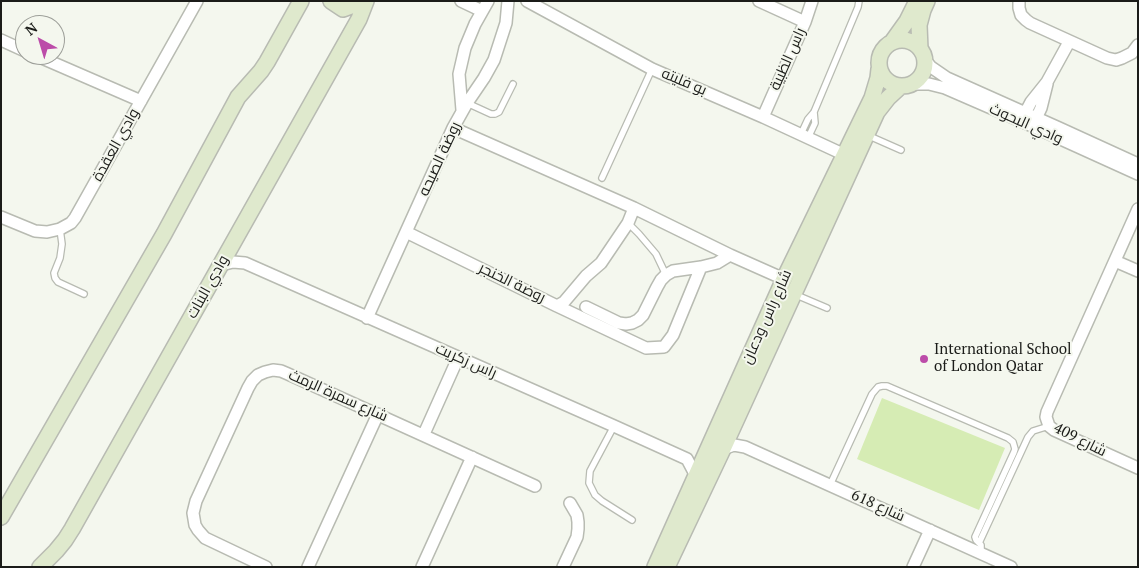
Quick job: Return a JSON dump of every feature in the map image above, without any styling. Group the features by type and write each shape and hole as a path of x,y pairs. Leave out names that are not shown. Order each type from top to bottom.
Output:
{"street":[{"name":"وادي العقدة","path":"60,229 71,222 79,212 197,1"},
{"path":"1,517 164,234 238,97 267,62 301,1"},
{"path":"331,1 343,8 366,1"},
{"name":"وادي البنات","path":"40,567 56,551 72,529 359,19 366,1"},
{"path":"460,1 485,6 465,48 459,74 464,107"},
{"name":"روضة الصيحه","path":"367,318 453,128 494,60 506,23 508,1"},
{"name":"بو فليته","path":"527,1 652,69 845,155"},
{"path":"759,1 805,22"},
{"name":"راس الظبية","path":"763,117 805,22 812,1"},
{"path":"892,42 907,21 917,1"},
{"path":"922,54 916,45 908,41 892,42 887,45 880,56 879,69 887,81 896,86 907,85 917,80 924,71 919,25 920,17 927,1"},
{"path":"1019,1 1020,11 1026,20 1069,42 1107,58 1116,60 1128,56 1138,45"},
{"path":"1,40 15,46"},
{"path":"1023,117 1047,82 1069,42"},
{"name":"وادي البحوث","path":"922,54 931,67 947,78 1023,117"},
{"path":"58,65 141,101"},
{"name":"شارع راس ودعان","path":"655,567 784,279 872,98 879,69"},
{"path":"1035,122 1043,102 1047,82"},
{"name":"وادي البحوث","path":"907,85 929,84 944,88 1023,117 1138,164"},
{"name":"شارع راس ودعان","path":"667,567 724,449 877,112 894,92 907,85"},
{"name":"وادي البحوث","path":"1035,122 1138,174"},
{"path":"453,128 634,208 784,279"},
{"name":"روضة الخنجر","path":"406,232 557,306 564,302 586,276 601,263 628,224 634,208"},
{"name":"شارع 409","path":"1138,209 1047,412 1046,421 1054,430 1138,468"},
{"path":"1,216 35,231 47,232 60,229"},
{"path":"234,242 237,251 245,263"},
{"path":"586,307 619,323 632,323 643,315 661,280 666,275 717,263 730,255"},
{"path":"1114,261 1138,271"},
{"name":"راس زكريت","path":"221,265 233,262 245,263 687,459"},
{"path":"557,306 646,348 664,347 674,335 701,267"},
{"path":"424,434 458,358"},
{"name":"شارع سمرة الرمث","path":"266,567 205,538 198,530 194,519 196,501 252,381 258,375 265,372 281,371 424,434 535,486"},
{"path":"308,567 378,414"},
{"name":"شارع 618","path":"733,428 736,438 746,446 930,530 980,548 1011,567"},
{"path":"724,449 734,445 746,446"},
{"path":"696,476 687,459 697,458 706,453"},
{"path":"422,567 472,456"},
{"path":"563,567 577,537 578,530 577,515 570,503"},
{"path":"913,567 930,530"}],"lane":[{"path":"804,136 808,119 814,112 859,1"},
{"path":"602,178 652,69"},
{"path":"464,107 496,114 499,112 513,84"},
{"path":"866,135 901,150"},
{"path":"628,224 656,254 666,275"},
{"path":"60,229 62,244 54,273 55,278 58,282 84,294"},
{"path":"794,294 827,308"},
{"path":"830,485 872,394 878,387 886,386 1008,438 1013,442 1014,452 975,537 980,548"},
{"path":"614,426 590,470 589,483 595,495 632,520"},
{"path":"980,548 1028,437 1033,431 1049,426"}],"green space":[{"path":"882,398 1005,448 979,510 857,459"}],"place":[{"name":"International School of London Qatar","path":"924,359"}]}
